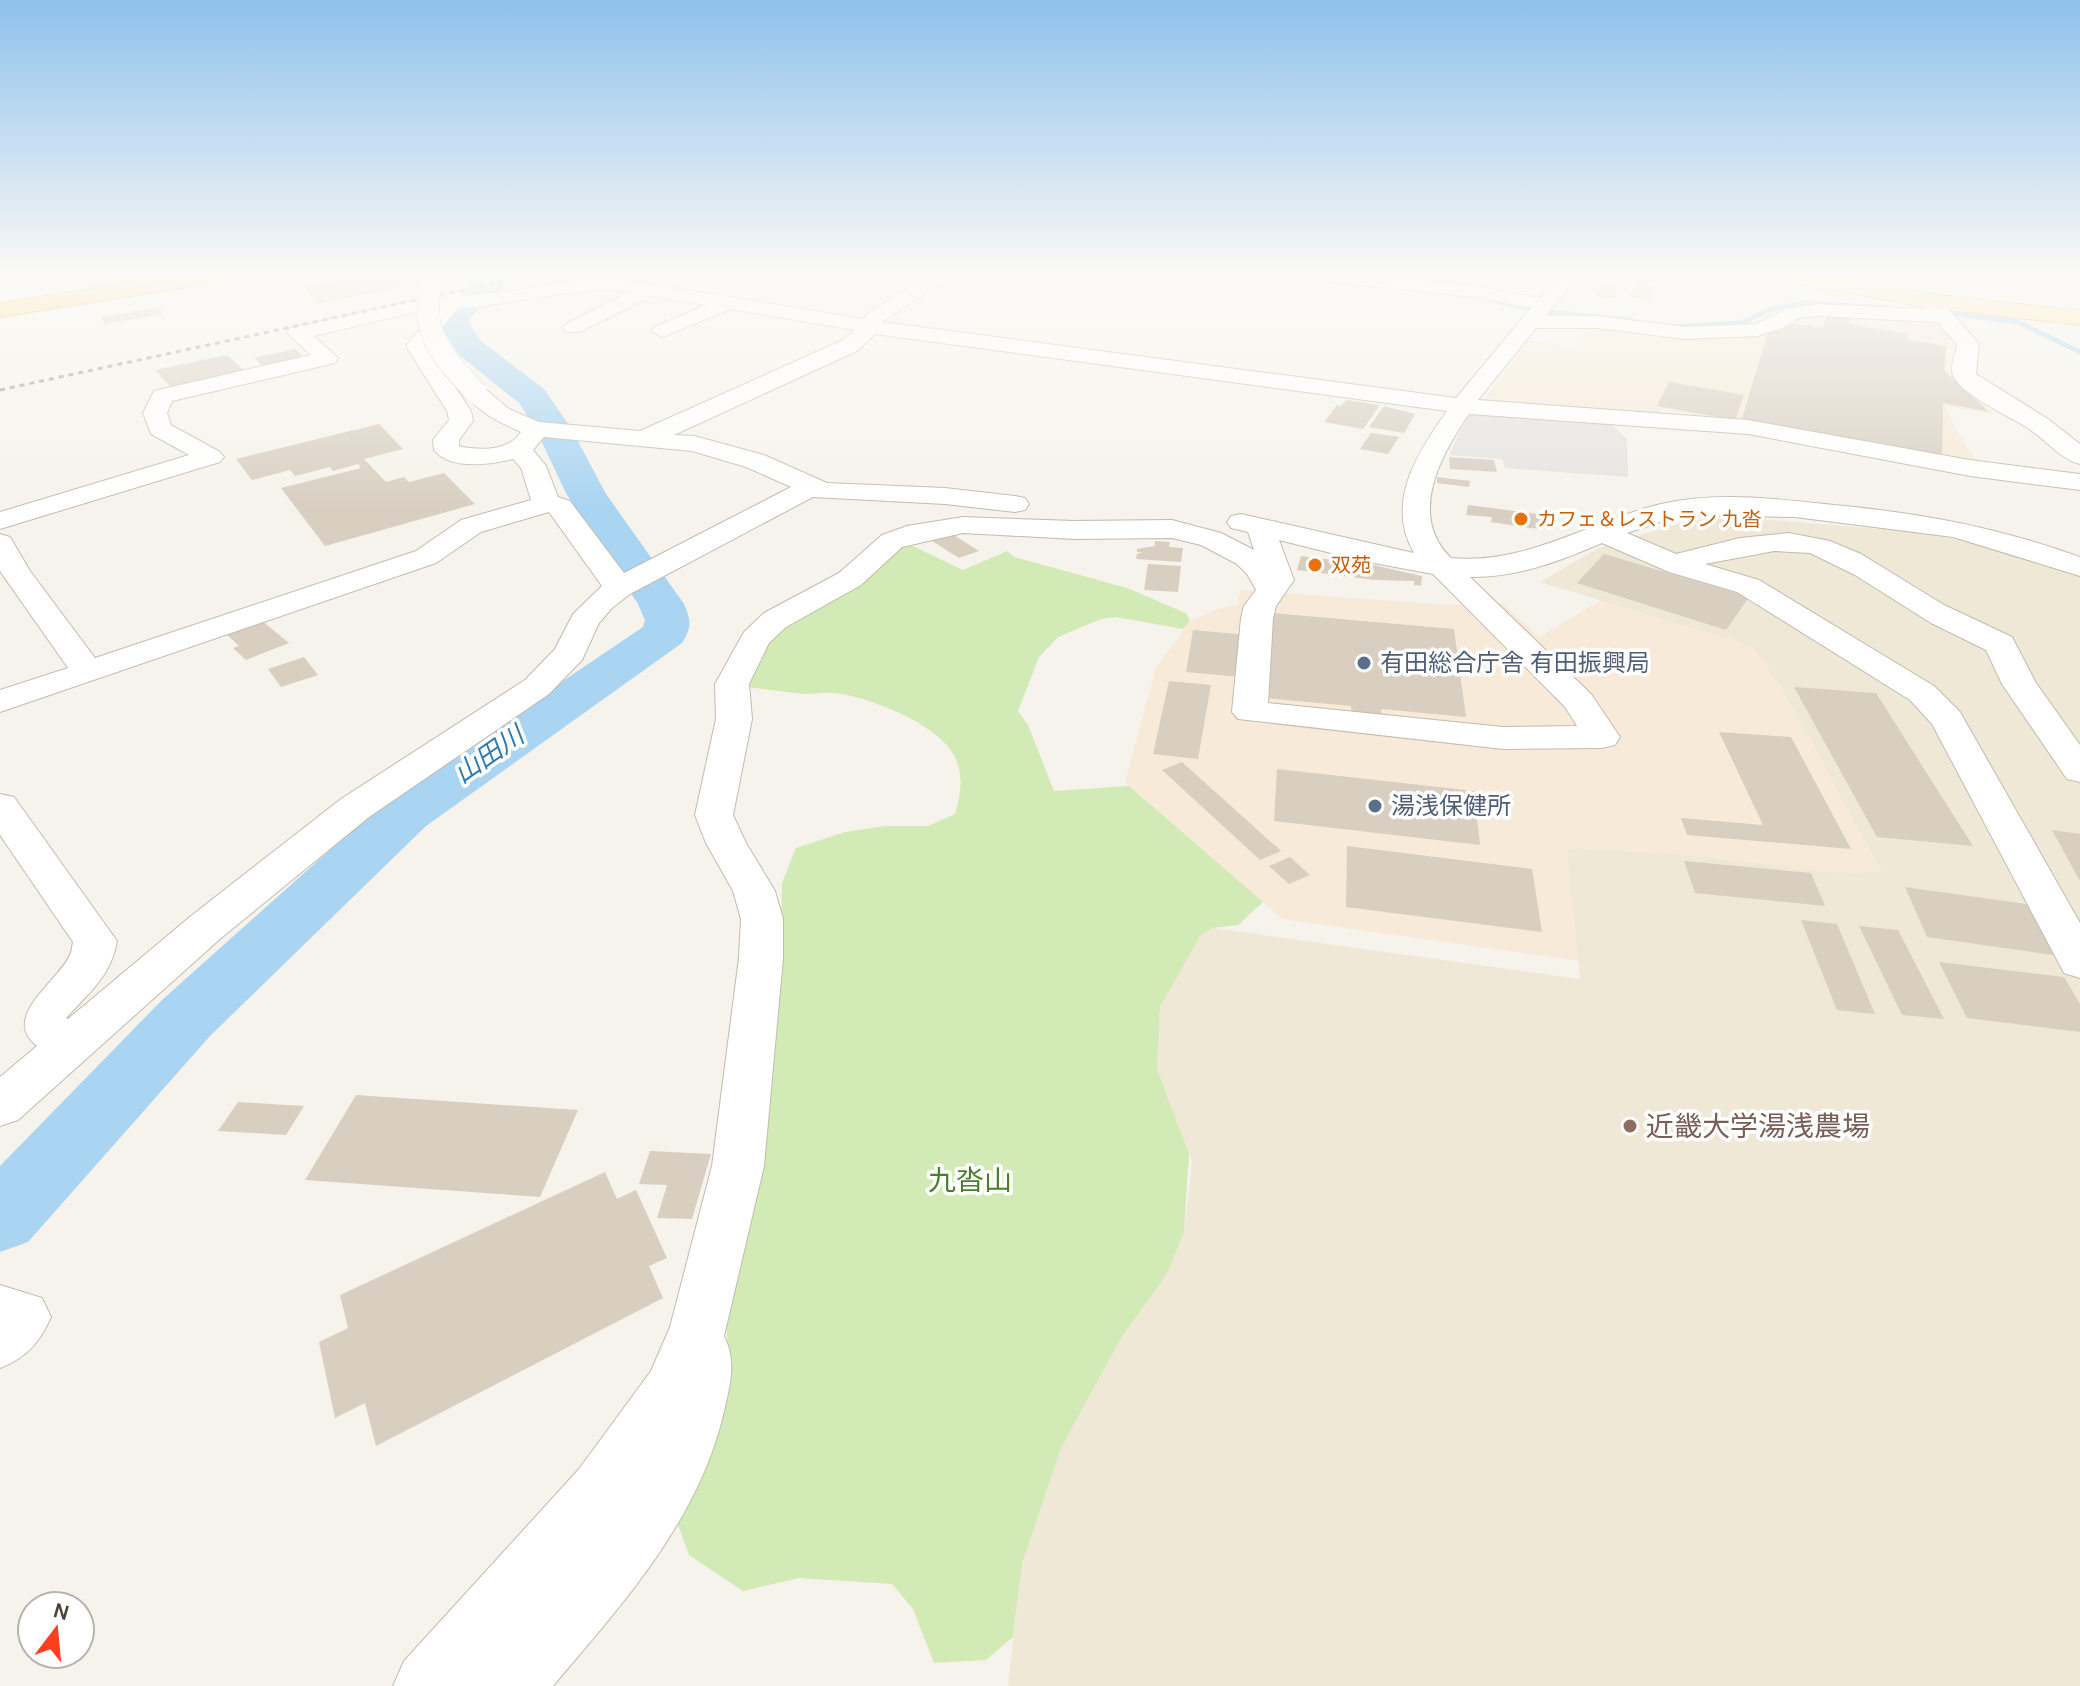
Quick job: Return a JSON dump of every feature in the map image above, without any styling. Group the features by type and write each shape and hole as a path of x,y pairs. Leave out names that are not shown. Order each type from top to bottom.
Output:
{"street":[{"path":"0,521 211,457 160,429 155,413 162,396 327,358 320,352"},
{"path":"419,352 423,362 459,410 461,421 446,440 447,450 461,456 476,457 526,439 596,436 694,444 732,453 812,487 835,493 945,496 1004,504 1145,504 1442,565 1483,568 1518,564 1552,555 1681,500 1711,495 1806,500 1945,516 2080,554"},
{"path":"439,352 476,393 526,439 546,502"},
{"path":"644,439 840,352"},
{"path":"1058,352 1463,406 1748,427 1970,468 2080,482"},
{"path":"1260,527 1279,580 1260,606 1257,618 1250,712 1503,738 1602,737 1579,701 1427,551 1420,538 1416,510 1419,482 1463,406 1508,352"},
{"path":"1966,352 1963,367 1965,376 1977,387 2039,424 2080,456"},
{"path":"0,1106 206,927 355,808 537,687 570,653 584,621 601,601 619,588 812,487"},
{"path":"546,502 560,507 619,588"},
{"path":"0,702 426,557 471,526 536,509 546,502"},
{"path":"1643,517 1689,508 1748,506 1894,519 1977,533 2080,567"},
{"path":"429,1686 602,1492 646,1433 672,1392 691,1349 705,1305 738,1166 761,958 762,919 754,891 726,843 714,815 734,719 732,684 743,657 755,639 775,620 850,579 892,541 907,535 963,525 1074,530 1172,529 1211,539 1247,558 1260,570 1271,590"},
{"path":"1602,533 1675,564 1748,586 1922,693 1947,720 2080,962"},
{"path":"1675,564 1705,553 1779,541 1819,546 1851,559 1943,617 2000,644 2019,684 2080,771"},
{"path":"0,543 16,573 88,672"},
{"path":"0,806 95,941 91,962 40,1016 39,1026 72,1042"},
{"path":"507,1686 629,1540 671,1475 689,1429 700,1385 705,1305"},
{"path":"0,1312 22,1317 0,1340"}],"shaded area":[{"path":"1520,352 1948,352 1947,371 1994,414 1945,406 1960,437 1982,468 1662,409 1659,416 1484,400"},
{"path":"1470,412 1607,420 1627,439 1628,477 1505,468 1502,459 1449,455"},
{"name":"近畿大学湯浅農場","path":"1723,516 1916,532 1959,540 2080,575 2080,1686 1008,1686 1022,1564 1061,1448 1121,1338 1167,1274 1184,1232 1192,1162 1157,1069 1160,1007 1192,942 1212,928 1580,979 1567,848 1678,854 1839,873 1881,872 1785,693 1752,646 1540,582 1599,548 1679,523"},
{"path":"1240,590 1449,605 1502,603 1539,637 1601,600 1752,646 1785,693 1881,873 1839,873 1678,854 1568,848 1579,961 1282,919 1125,782 1156,668 1190,621 1220,608 1238,605"}],"green space":[{"name":"九沓山","path":"909,544 963,570 1007,551 1014,557 1127,588 1186,613 1190,621 1183,629 1116,617 1101,619 1058,637 1039,657 1018,711 1028,725 1054,791 1129,786 1263,902 1238,925 1212,928 1200,936 1160,1007 1157,1069 1189,1154 1184,1232 1167,1274 1121,1338 1061,1448 1022,1564 1013,1637 986,1660 934,1663 913,1609 892,1584 799,1578 743,1591 689,1555 674,1514 728,1355 726,1315 781,929 782,883 796,848 845,832 886,826 928,826 955,814 960,790 960,771 952,751 940,738 906,716 850,696 742,686 768,637 891,547"}],"building":[{"path":"298,352 308,360 266,369 254,358"},
{"path":"1762,352 1946,352 1944,370 1989,412 1943,403 1942,458 1741,422"},
{"path":"227,355 246,372 172,388 155,370"},
{"path":"1669,382 1744,395 1735,420 1657,406"},
{"path":"1346,400 1380,405 1363,429 1324,422 1337,405 1341,406"},
{"path":"1384,406 1415,414 1404,433 1369,427"},
{"path":"379,424 403,449 364,459 386,482 404,477 409,482 444,473 475,504 325,546 281,488 361,468 358,464 295,476 290,470 252,480 236,459"},
{"path":"1371,433 1399,437 1388,454 1360,449"},
{"path":"1449,457 1494,460 1497,472 1450,469"},
{"path":"1437,477 1470,481 1469,487 1437,483"},
{"name":"カフェ＆レストラン 九沓","path":"1468,505 1552,516 1552,529 1491,522 1492,517 1466,515"},
{"path":"952,534 979,551 959,558 932,541"},
{"path":"1155,541 1170,542 1169,547 1183,548 1181,562 1136,559 1137,554 1143,552 1137,552 1137,549 1155,546"},
{"path":"1604,554 1749,597 1726,630 1577,583"},
{"path":"1301,556 1373,565 1422,576 1421,586 1414,585 1414,581 1375,580 1297,570"},
{"path":"1148,564 1181,566 1178,592 1144,590"},
{"name":"有田総合庁舎 有田振興局","path":"1272,613 1454,629 1466,717 1381,709 1381,722 1352,719 1351,706 1266,698"},
{"path":"261,620 289,643 246,660 233,648 239,646 225,633"},
{"path":"1193,630 1247,635 1241,677 1186,672"},
{"path":"304,657 318,675 281,687 268,669"},
{"path":"1169,681 1211,685 1198,759 1153,754"},
{"path":"1794,687 1876,693 1973,846 1877,837"},
{"path":"1719,732 1791,737 1851,849 1687,835 1681,818 1763,825"},
{"path":"1182,762 1281,851 1260,860 1162,770"},
{"name":"湯浅保健所","path":"1277,769 1474,791 1480,845 1274,821"},
{"path":"2052,830 2080,834 2080,881"},
{"path":"1347,846 1532,869 1542,932 1346,907"},
{"path":"1290,857 1310,875 1289,884 1269,866"},
{"path":"1684,861 1811,873 1825,906 1695,893"},
{"path":"1905,887 2033,905 2060,956 1927,937"},
{"path":"1801,920 1837,924 1875,1014 1837,1010"},
{"path":"1859,926 1898,930 1944,1019 1902,1015"},
{"path":"1939,962 2064,977 2080,1004 2080,1032 1967,1018"},
{"path":"356,1095 578,1110 540,1197 305,1180"},
{"path":"238,1102 304,1106 286,1135 218,1131"},
{"path":"650,1151 711,1154 692,1219 657,1218 667,1185 639,1184"},
{"path":"605,1172 617,1199 636,1190 667,1258 649,1266 663,1298 376,1446 365,1403 335,1418 319,1342 348,1328 340,1295"}],"waterway":[{"name":"山田川","path":"0,1218 186,1018 406,813 665,633 668,620 661,604 587,495 553,428 532,396 475,352"}],"railway":[{"path":"0,390 177,352"}],"place":[{"name":"カフェ＆レストラン 九沓","path":"1521,519"},
{"name":"双苑","path":"1315,565"},
{"name":"有田総合庁舎 有田振興局","path":"1364,663"},
{"name":"湯浅保健所","path":"1375,806"},
{"name":"近畿大学湯浅農場","path":"1630,1126"}]}
